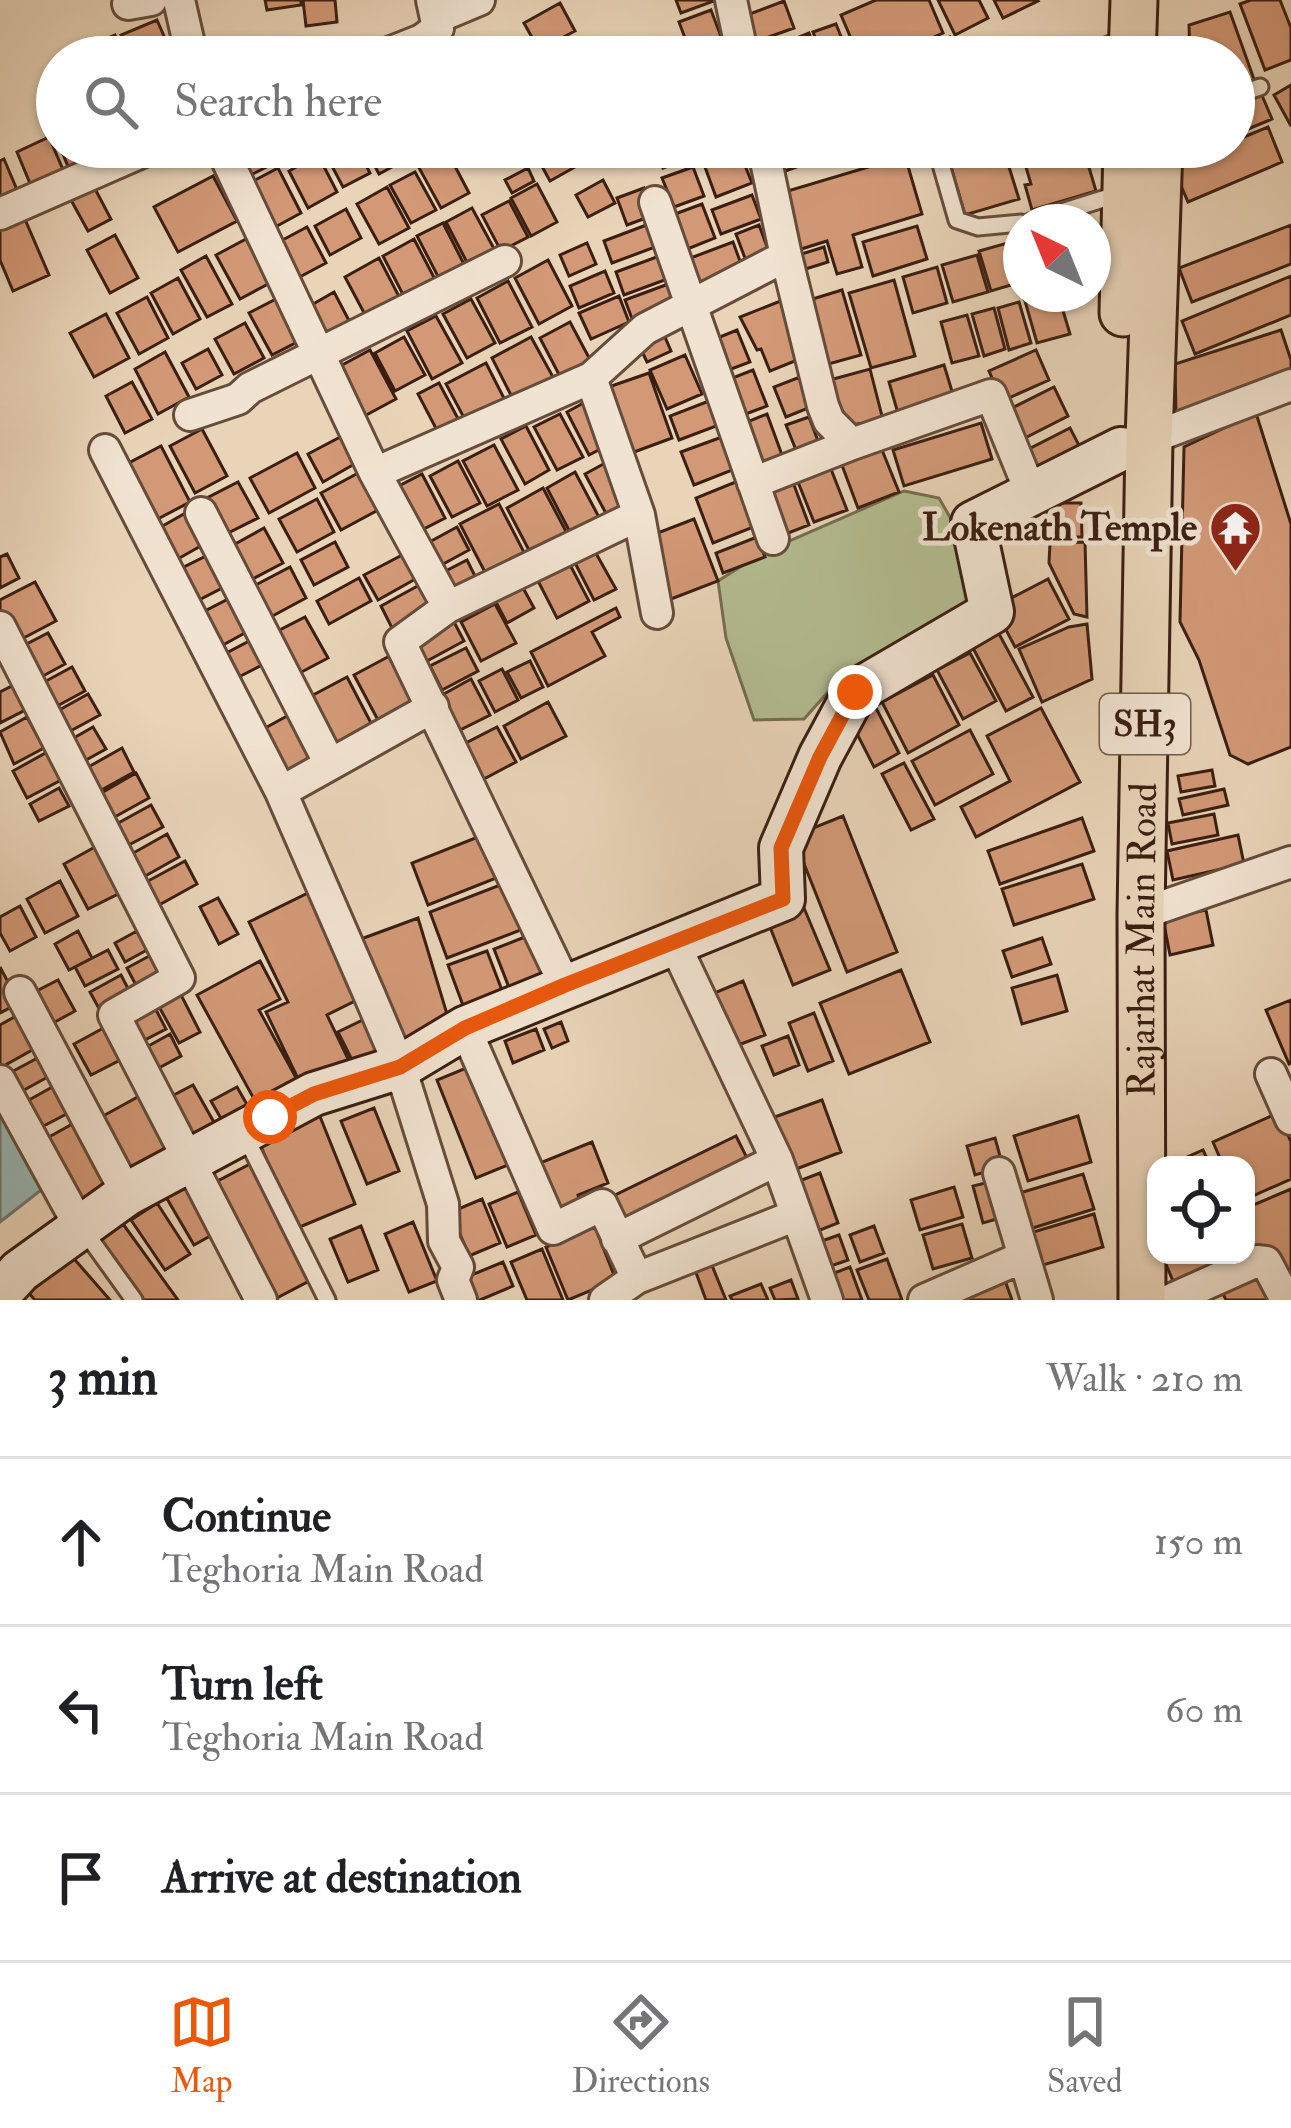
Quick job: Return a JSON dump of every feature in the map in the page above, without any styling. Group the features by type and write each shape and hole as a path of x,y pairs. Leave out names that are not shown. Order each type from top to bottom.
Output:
{"main road":[{"path":"1141,36 1164,0"},
{"name":"Rajarhat Main Road","path":"1111,1300 1135,444 1157,168"},
{"name":"Rajarhat Main Road","path":"1126,169 1135,444 1142,1300"}],"street":[{"path":"179,0 187,36"},
{"path":"427,36 438,28 434,9 479,0"},
{"path":"731,0 739,36"},
{"path":"0,214 106,168"},
{"path":"230,168 375,472 448,607"},
{"path":"767,168 824,406 830,421 852,444"},
{"path":"655,202 773,539"},
{"path":"375,472 591,378 645,328 786,256"},
{"path":"190,415 238,399 250,388 505,261"},
{"path":"591,378 639,515 657,613"},
{"path":"0,1293 20,1271 127,1194 314,1094 400,1067 465,1028 783,899 781,848 820,757 855,692 992,612 973,523 1135,444 1291,385"},
{"path":"753,483 991,395 1031,493"},
{"path":"105,450 280,792 400,1067 443,1204 444,1241 458,1267 453,1280 461,1300"},
{"path":"201,512 330,764"},
{"path":"565,985 400,642 448,607 639,515"},
{"path":"0,627 179,978 114,1016 261,1300"},
{"path":"280,792 433,707"},
{"path":"1141,914 1291,862"},
{"path":"674,943 777,1160 827,1300"},
{"path":"20,992 127,1194"},
{"path":"465,1028 553,1229 602,1204 637,1278"},
{"path":"1271,1074 1291,1119"},
{"path":"0,1081 80,1225"},
{"path":"617,1239 777,1160"},
{"path":"999,1174 1037,1300"},
{"path":"604,1300 637,1278 794,1216"},
{"path":"924,1300 1024,1256"},
{"path":"1170,1300 1257,1261 1265,1262 1286,1300"}],"lane":[{"path":"1255,89 1260,87"},
{"path":"942,168 957,220 978,227 1003,225"},
{"path":"1063,204 1126,169"},
{"path":"242,1131 327,1300"},
{"path":"80,1225 134,1300"}],"green space":[{"path":"904,491 939,498 955,526 973,602 837,682 804,719 754,720 726,638 718,581 762,553"}],"water":[{"path":"0,1087 36,1158 41,1190 0,1222"}],"building":[{"path":"265,0 301,0 301,5 267,10"},
{"path":"303,0 335,0 337,22 306,26"},
{"path":"676,0 713,0 714,1 681,13"},
{"path":"876,0 929,0 943,33 850,36 841,15"},
{"path":"938,0 979,0 988,18 955,35"},
{"path":"994,0 1037,0 1038,1 1003,18"},
{"path":"1280,0 1291,28 1291,60 1265,70 1240,4"},
{"path":"784,1 794,28 772,36 746,36 739,18"},
{"path":"560,3 575,31 566,36 531,36 524,23"},
{"path":"711,10 721,36 684,36 679,22"},
{"path":"1230,12 1239,36 1189,36 1189,25"},
{"path":"157,20 164,36 121,36"},
{"path":"836,24 841,36 815,36 813,32"},
{"path":"1291,85 1291,126 1274,95"},
{"path":"1261,93 1272,119 1255,126 1255,96"},
{"path":"1268,127 1282,162 1188,202 1173,168 1255,168 1255,132"},
{"path":"36,143 36,168 62,168 67,179 34,193 17,152"},
{"path":"4,159 20,197 0,205 0,161"},
{"path":"69,168 92,168 72,176"},
{"path":"237,168 264,168 243,179"},
{"path":"278,168 301,213 266,232 242,187"},
{"path":"325,168 337,192 308,208 289,171"},
{"path":"333,168 368,168 370,173 343,187"},
{"path":"419,168 456,168 469,193 441,208"},
{"path":"528,168 534,181 512,193 505,180"},
{"path":"543,168 573,168 550,181"},
{"path":"693,168 704,196 674,207 662,178"},
{"path":"705,168 746,168 752,183 716,197"},
{"path":"865,168 909,168 922,214 853,235 862,267 837,274 827,241 798,250 781,193"},
{"path":"951,168 1009,168 1019,199 965,215"},
{"path":"1026,168 1089,168 1096,191 1052,204 1030,204 1025,185 1031,184"},
{"path":"415,172 436,210 411,223 390,185"},
{"path":"213,176 237,221 178,252 154,207"},
{"path":"603,180 615,203 588,217 576,195"},
{"path":"537,184 557,222 531,236 511,198"},
{"path":"94,187 111,219 88,231 71,200"},
{"path":"387,187 409,228 379,244 357,204"},
{"path":"644,188 654,215 627,225 617,198"},
{"path":"752,195 761,219 721,234 712,210"},
{"path":"509,201 528,237 501,251 482,215"},
{"path":"702,204 715,238 680,252 667,217"},
{"path":"472,208 498,256 471,270 446,222"},
{"path":"346,209 361,238 330,255 315,226"},
{"path":"24,217 49,275 13,291 0,260 0,228"},
{"path":"443,223 468,272 443,286 417,236"},
{"path":"649,224 658,246 612,263 604,241"},
{"path":"759,225 772,260 749,269 736,234"},
{"path":"1291,225 1291,264 1192,302 1179,268"},
{"path":"917,226 927,259 873,276 863,242"},
{"path":"307,227 326,263 294,280 275,244"},
{"path":"115,235 138,278 110,293 87,250"},
{"path":"246,239 270,283 240,299 216,255"},
{"path":"414,239 440,289 409,306 383,256"},
{"path":"733,242 744,272 691,292 680,262"},
{"path":"587,243 596,264 569,276 560,255"},
{"path":"1003,244 1003,287 991,291 979,251"},
{"path":"824,247 828,262 796,272 792,257"},
{"path":"662,255 670,278 624,295 616,272"},
{"path":"977,255 988,292 953,302 942,265"},
{"path":"206,256 232,304 207,317 181,270"},
{"path":"379,258 404,306 370,324 345,277"},
{"path":"548,260 572,306 539,324 515,278"},
{"path":"937,267 947,303 913,313 903,277"},
{"path":"605,271 614,293 579,308 570,286"},
{"path":"1291,276 1291,315 1195,354 1182,321"},
{"path":"178,278 200,319 173,334 151,293"},
{"path":"894,280 915,356 871,368 849,293"},
{"path":"508,281 532,327 500,343 477,298"},
{"path":"671,283 680,306 634,324 625,300"},
{"path":"842,290 861,355 825,365 806,301"},
{"path":"334,292 355,332 329,346 308,307"},
{"path":"619,296 629,322 591,339 579,313"},
{"path":"147,297 168,338 139,354 117,313"},
{"path":"276,299 299,341 272,355 249,313"},
{"path":"471,299 495,343 467,358 443,314"},
{"path":"783,300 805,357 770,371 740,317"},
{"path":"994,308 1005,349 984,356 972,314"},
{"path":"998,308 1022,312 1031,343 1009,350"},
{"path":"1028,312 1063,312 1070,334 1037,343"},
{"path":"106,314 129,358 94,377 70,333"},
{"path":"967,315 979,356 952,363 941,322"},
{"path":"436,316 462,363 432,379 407,331"},
{"path":"570,322 595,369 565,386 540,338"},
{"path":"245,323 264,358 234,374 215,339"},
{"path":"661,328 671,351 647,362 636,339"},
{"path":"737,330 750,362 718,374 705,343"},
{"path":"1281,330 1291,377 1176,416 1175,364"},
{"path":"404,337 425,375 395,391 375,353"},
{"path":"531,337 558,386 517,407 492,358"},
{"path":"208,349 222,375 196,389 182,363"},
{"path":"370,350 396,399 357,420 331,371"},
{"path":"1036,350 1049,380 1002,401 989,371"},
{"path":"165,352 189,397 158,414 135,369"},
{"path":"685,355 702,394 667,409 650,370"},
{"path":"486,363 509,408 470,429 446,384"},
{"path":"944,365 955,401 899,417 889,382"},
{"path":"870,369 883,420 845,426 826,381"},
{"path":"753,370 767,406 735,418 722,382"},
{"path":"649,373 672,438 626,455 603,389"},
{"path":"800,377 811,407 786,417 774,387"},
{"path":"132,382 152,419 125,433 106,396"},
{"path":"439,383 463,428 442,440 418,394"},
{"path":"1054,387 1068,416 1021,440 1006,411"},
{"path":"589,400 612,443 589,455 567,412"},
{"path":"709,401 719,425 679,440 670,416"},
{"name":"Lokenath Temple","path":"1256,413 1291,524 1291,747 1248,764 1230,755 1199,660 1180,622 1184,447"},
{"path":"560,414 583,457 557,470 534,427"},
{"path":"767,414 782,455 752,467 737,426"},
{"path":"809,417 818,441 796,450 786,425"},
{"path":"981,423 992,459 904,486 893,450"},
{"path":"526,426 549,470 525,484 501,439"},
{"path":"1070,428 1084,455 1037,479 1023,452"},
{"path":"202,429 227,476 195,493 170,446"},
{"path":"344,435 358,462 323,482 308,454"},
{"path":"722,437 735,469 694,485 681,452"},
{"path":"494,445 518,490 487,506 463,461"},
{"path":"880,445 899,492 858,508 840,460"},
{"path":"161,446 190,502 154,521 125,465"},
{"path":"297,453 315,488 269,513 250,478"},
{"path":"458,461 480,503 452,517 430,476"},
{"path":"609,461 634,508 610,521 585,474"},
{"path":"829,464 847,510 814,522 796,477"},
{"path":"362,471 382,508 341,530 321,493"},
{"path":"575,472 601,521 572,536 547,488"},
{"path":"422,474 445,518 416,533 393,489"},
{"path":"791,477 809,525 778,537 759,489"},
{"path":"738,481 756,526 713,543 696,498"},
{"path":"238,482 258,518 222,536 203,500"},
{"path":"543,488 569,537 532,556 507,508"},
{"path":"317,499 334,532 297,552 279,519"},
{"path":"1046,503 1081,503 1082,537 1047,537"},
{"path":"499,504 527,558 488,578 460,524"},
{"path":"189,511 206,543 176,560 159,528"},
{"path":"694,519 718,581 671,599 647,537"},
{"path":"457,527 469,550 434,569 422,546"},
{"path":"264,528 283,563 245,583 226,549"},
{"path":"757,537 765,557 723,573 716,553"},
{"path":"335,542 348,567 314,585 301,560"},
{"path":"1085,542 1087,617 1074,614 1049,563 1050,543"},
{"path":"593,548 616,589 594,600 573,559"},
{"path":"406,553 419,577 378,600 364,575"},
{"path":"7,554 19,578 0,588 0,557"},
{"path":"210,554 226,586 195,602 178,570"},
{"path":"567,559 589,601 557,618 535,575"},
{"path":"467,560 478,582 451,596 440,574"},
{"path":"290,567 306,598 265,620 248,589"},
{"path":"516,575 534,608 507,623 489,589"},
{"path":"359,578 371,601 329,624 317,601"},
{"path":"1048,579 1069,619 1015,647 994,607"},
{"path":"35,582 56,621 14,643 0,617 0,600"},
{"path":"423,583 435,605 392,628 381,606"},
{"path":"236,595 254,628 223,645 205,611"},
{"path":"495,604 516,643 481,661 461,622"},
{"path":"616,608 620,617 592,632 605,656 548,686 531,652"},
{"path":"305,617 328,658 294,676 272,634"},
{"path":"454,622 464,641 427,661 417,642"},
{"path":"1087,624 1092,679 1042,702 1019,649"},
{"path":"998,632 1033,697 1006,711 972,646"},
{"path":"48,633 65,664 32,682 15,650"},
{"path":"255,638 268,662 229,682 217,658"},
{"path":"466,648 478,671 442,690 430,666"},
{"path":"397,652 422,699 379,722 354,675"},
{"path":"970,653 996,701 963,719 937,670"},
{"path":"530,661 543,687 521,698 507,672"},
{"path":"72,667 85,691 46,712 33,688"},
{"path":"502,669 518,700 495,712 479,681"},
{"path":"933,675 959,725 908,753 882,702"},
{"path":"347,677 372,725 326,750 300,702"},
{"path":"471,679 490,715 460,730 442,695"},
{"path":"22,681 35,705 0,723 0,692"},
{"path":"88,694 100,715 63,735 52,714"},
{"path":"548,702 566,736 521,759 504,726"},
{"path":"875,706 899,753 874,767 850,720"},
{"path":"1041,708 1080,782 976,837 961,807 1010,781 987,736"},
{"path":"298,710 323,757 281,781 256,733"},
{"path":"27,717 44,748 14,764 0,732"},
{"path":"93,727 106,749 77,765 65,743"},
{"path":"497,727 516,762 482,780 464,744"},
{"path":"970,730 993,774 935,805 912,761"},
{"path":"122,748 134,772 96,793 83,770"},
{"path":"49,751 63,779 27,798 13,771"},
{"path":"904,763 934,819 911,830 882,774"},
{"path":"1212,770 1215,786 1181,792 1178,776"},
{"path":"136,773 149,798 111,819 98,795"},
{"path":"59,788 69,806 39,821 30,804"},
{"path":"1224,789 1228,805 1183,815 1179,799"},
{"path":"151,805 163,827 123,848 111,827"},
{"path":"1214,814 1218,835 1172,844 1168,823"},
{"path":"843,816 897,952 847,972 793,836"},
{"path":"1082,818 1094,851 1000,884 988,851"},
{"path":"488,833 504,875 428,905 412,863"},
{"path":"167,834 179,857 140,879 128,856"},
{"path":"1238,835 1244,864 1173,880 1167,851"},
{"path":"95,847 120,893 88,909 64,864"},
{"path":"185,861 197,884 150,910 137,887"},
{"path":"1082,864 1094,899 1014,925 1002,889"},
{"path":"60,881 78,916 45,933 27,899"},
{"path":"508,882 526,928 447,958 430,912"},
{"path":"316,889 367,995 327,1015 350,1063 302,1087 266,1012 288,1002 249,922"},
{"path":"218,898 238,934 219,944 200,907"},
{"path":"20,906 36,937 10,951 0,933 0,917"},
{"path":"804,908 830,970 793,985 768,922"},
{"path":"1206,910 1213,945 1170,955 1163,919"},
{"path":"418,918 450,1024 397,1043 361,939"},
{"path":"78,931 92,958 69,970 55,944"},
{"path":"137,931 147,950 125,962 115,943"},
{"path":"530,935 546,976 510,990 494,949"},
{"path":"1042,938 1051,964 1012,977 1003,951"},
{"path":"108,950 118,969 85,986 75,967"},
{"path":"487,951 503,993 464,1008 448,965"},
{"path":"151,955 162,977 138,989 127,968"},
{"path":"260,961 280,999 259,1010 300,1085 259,1108 197,995"},
{"path":"0,967 19,1003 0,1013"},
{"path":"901,970 930,1042 849,1074 820,1003"},
{"path":"121,975 133,998 102,1014 90,992"},
{"path":"1057,975 1067,1011 1022,1024 1012,988"},
{"path":"58,980 75,1011 44,1028 27,996"},
{"path":"743,981 765,1035 733,1047 712,994"},
{"path":"179,991 200,1032 179,1043 157,1003"},
{"path":"1291,1000 1291,1063 1289,1064 1266,1010"},
{"path":"153,1004 166,1029 139,1043 126,1018"},
{"path":"25,1011 43,1044 0,1068 0,1025"},
{"path":"814,1013 833,1061 808,1071 789,1023"},
{"path":"369,1017 384,1050 354,1064 338,1032"},
{"path":"561,1022 568,1041 552,1048 544,1029"},
{"path":"109,1025 126,1057 91,1075 74,1044"},
{"path":"536,1029 544,1050 513,1063 505,1041"},
{"path":"170,1034 181,1056 155,1070 143,1049"},
{"path":"788,1036 799,1065 774,1075 762,1046"},
{"path":"45,1054 55,1073 15,1095 4,1076"},
{"path":"476,1064 515,1162 476,1178 437,1080"},
{"path":"63,1081 78,1108 34,1131 20,1105"},
{"path":"193,1085 220,1133 195,1147 168,1098"},
{"path":"237,1087 249,1108 223,1122 211,1101"},
{"path":"143,1094 178,1157 129,1184 94,1121"},
{"path":"822,1100 841,1152 791,1171 772,1118"},
{"path":"374,1108 399,1171 367,1184 341,1121"},
{"path":"1278,1113 1291,1142 1291,1179 1255,1195 1255,1156 1219,1156 1213,1142"},
{"path":"319,1114 355,1204 295,1229 258,1139"},
{"path":"1078,1116 1091,1162 1028,1181 1014,1136"},
{"path":"83,1118 120,1186 76,1209 40,1142"},
{"path":"736,1136 749,1162 616,1227 603,1201"},
{"path":"995,1138 1003,1167 975,1175 967,1146"},
{"path":"592,1142 608,1183 578,1195 585,1213 554,1225 530,1167"},
{"path":"250,1164 311,1280 273,1300 212,1184"},
{"path":"820,1173 838,1223 805,1236 786,1186"},
{"path":"1083,1174 1094,1209 1023,1231 1013,1195"},
{"path":"993,1181 1004,1217 983,1223 973,1186"},
{"path":"190,1183 219,1231 194,1245 166,1197"},
{"path":"954,1187 963,1217 920,1230 911,1200"},
{"path":"1291,1189 1291,1300 1268,1248 1255,1254 1255,1204"},
{"path":"518,1192 536,1235 507,1247 489,1204"},
{"path":"482,1199 500,1243 469,1256 451,1212"},
{"path":"157,1203 190,1254 165,1270 131,1220"},
{"path":"1094,1214 1103,1247 1030,1269 1020,1236"},
{"path":"413,1222 437,1281 409,1292 385,1234"},
{"path":"123,1224 178,1300 138,1300 97,1243"},
{"path":"962,1224 972,1258 933,1269 923,1235"},
{"path":"361,1226 378,1270 348,1282 330,1239"},
{"path":"874,1226 884,1253 860,1262 850,1235"},
{"path":"595,1227 616,1280 568,1300 546,1247"},
{"path":"839,1235 848,1260 822,1269 813,1244"},
{"path":"542,1249 563,1300 527,1300 511,1262"},
{"path":"69,1253 110,1300 35,1300 27,1291"},
{"path":"707,1253 726,1300 706,1300 691,1259"},
{"path":"887,1259 902,1300 869,1300 857,1270"},
{"path":"503,1262 513,1286 480,1300 465,1300 457,1281"},
{"path":"1166,1264 1231,1264 1176,1288"},
{"path":"850,1267 862,1300 833,1300 824,1277"},
{"path":"1266,1272 1280,1300 1226,1300 1223,1294"},
{"path":"1003,1275 1012,1300 939,1300"},
{"path":"791,1280 798,1299 775,1300 770,1288"},
{"path":"761,1284 768,1300 732,1300 730,1296"}],"place":[{"name":"Lokenath Temple","path":"1236,573"}],"route":[{"path":"270,1117 314,1094 400,1067 465,1028 565,985 783,899 781,848 820,757 855,692"}]}
